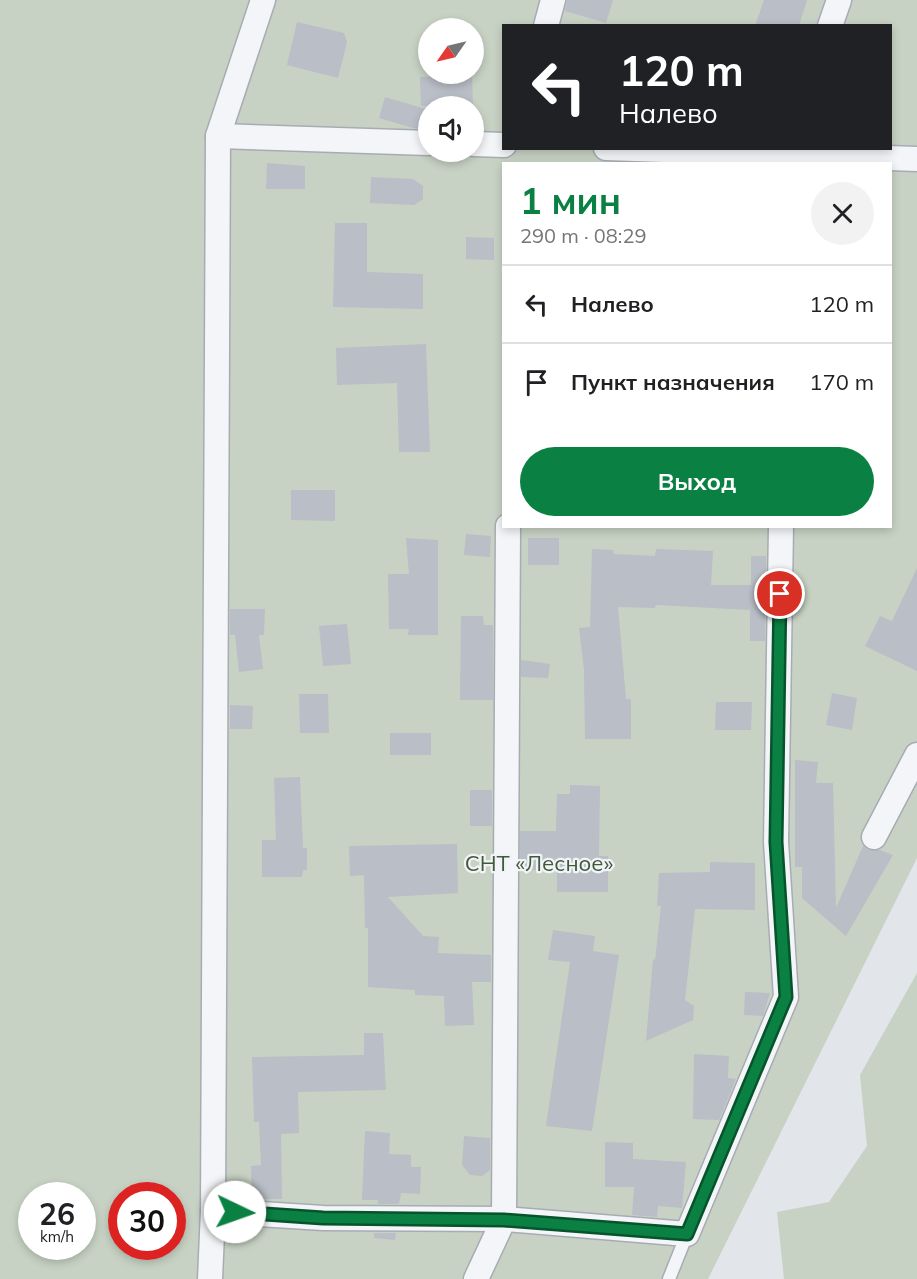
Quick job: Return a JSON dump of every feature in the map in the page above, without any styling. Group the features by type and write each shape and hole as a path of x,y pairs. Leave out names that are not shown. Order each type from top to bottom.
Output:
{"street":[{"path":"210,1279 213,1211 218,136 263,0"},
{"path":"547,24 554,0"},
{"path":"831,24 839,0"},
{"path":"218,136 418,143"},
{"path":"484,144 502,145"},
{"path":"652,150 917,159"},
{"path":"476,1279 504,1220 508,528"},
{"path":"213,1211 323,1218 504,1220 687,1234 786,997 776,842 781,528"},
{"path":"874,837 917,755"}],"lane":[{"path":"669,1279 687,1234"}],"green space":[{"name":"СНТ «Лесное»","path":"0,0 917,0 917,858 708,1279 0,1279"},
{"path":"917,973 917,1279 784,1279 777,1212 829,1202 867,1146 860,1075"}],"building":[{"path":"567,0 613,0 606,23 565,11"},
{"path":"764,0 807,0 800,24 756,24"},
{"path":"297,22 344,33 347,42 338,78 287,65"},
{"path":"420,84 472,84 473,96 421,96"},
{"path":"385,97 418,107 418,128 379,118"},
{"path":"267,163 305,166 305,189 266,189"},
{"path":"371,177 413,179 423,186 423,199 414,205 370,203"},
{"path":"335,223 367,223 367,272 423,274 423,309 333,307"},
{"path":"466,237 494,238 494,260 466,259"},
{"path":"426,344 430,452 399,452 397,383 337,385 336,348"},
{"path":"291,490 335,490 335,521 291,520"},
{"path":"466,534 491,536 490,557 464,555"},
{"path":"406,538 438,540 438,635 408,635 409,629 389,629 388,574 409,574"},
{"path":"528,538 559,538 559,565 528,565"},
{"path":"592,549 613,550 614,554 655,556 656,549 713,551 711,585 751,585 751,556 766,556 765,641 750,641 750,610 656,605 655,608 618,607 626,699 631,699 631,739 585,739 584,670 579,628 590,627"},
{"path":"917,568 917,671 865,646 880,616 892,621"},
{"path":"230,609 265,609 264,635 259,635 263,669 239,672 235,635 230,635"},
{"path":"461,616 483,616 484,625 493,625 493,700 460,700"},
{"path":"347,624 351,664 323,666 319,626"},
{"path":"521,660 550,664 548,678 521,677"},
{"path":"832,693 857,698 852,730 826,725"},
{"path":"299,694 328,694 329,733 300,733"},
{"path":"716,702 752,702 751,730 715,730"},
{"path":"230,705 253,706 252,729 230,729"},
{"path":"390,733 431,733 431,755 390,755"},
{"path":"795,760 818,762 816,783 833,783 836,908 863,846 868,850 880,850 893,855 846,936 802,898 802,867 795,867"},
{"path":"300,777 303,848 307,848 307,870 303,870 302,877 262,877 262,840 276,840 274,778"},
{"path":"570,785 600,786 599,856 608,856 608,892 557,892 557,870 520,870 520,831 556,831 557,794 570,794"},
{"path":"470,790 492,790 492,826 470,826"},
{"path":"457,844 458,893 388,897 423,936 439,937 438,953 491,955 491,982 472,982 474,1025 445,1026 444,996 415,995 415,990 368,987 368,928 365,928 364,875 350,876 349,846"},
{"path":"710,862 755,863 755,910 695,909 685,1000 694,1006 693,1020 646,1041 653,959 655,960 661,906 657,906 659,873 710,872"},
{"path":"553,930 595,936 593,951 619,955 592,1131 546,1126 570,962 548,960"},
{"path":"745,992 770,993 763,1016 744,1015"},
{"path":"364,1033 383,1033 386,1090 298,1092 299,1133 281,1134 282,1199 252,1199 251,1166 261,1165 259,1122 254,1122 252,1057 364,1055"},
{"path":"694,1054 729,1056 728,1078 736,1079 719,1120 693,1119"},
{"path":"365,1131 390,1133 389,1154 411,1155 411,1167 421,1167 420,1194 401,1193 399,1204 378,1204 378,1200 362,1200"},
{"path":"464,1136 490,1138 490,1170 482,1176 470,1175 462,1165"},
{"path":"605,1142 633,1143 633,1159 686,1162 682,1208 658,1206 657,1217 632,1215 634,1187 605,1187"},
{"path":"374,1233 396,1233 395,1240 374,1238"}],"route":[{"path":"235,1212 323,1218 504,1220 687,1234 786,997 776,842 780,594"}]}
